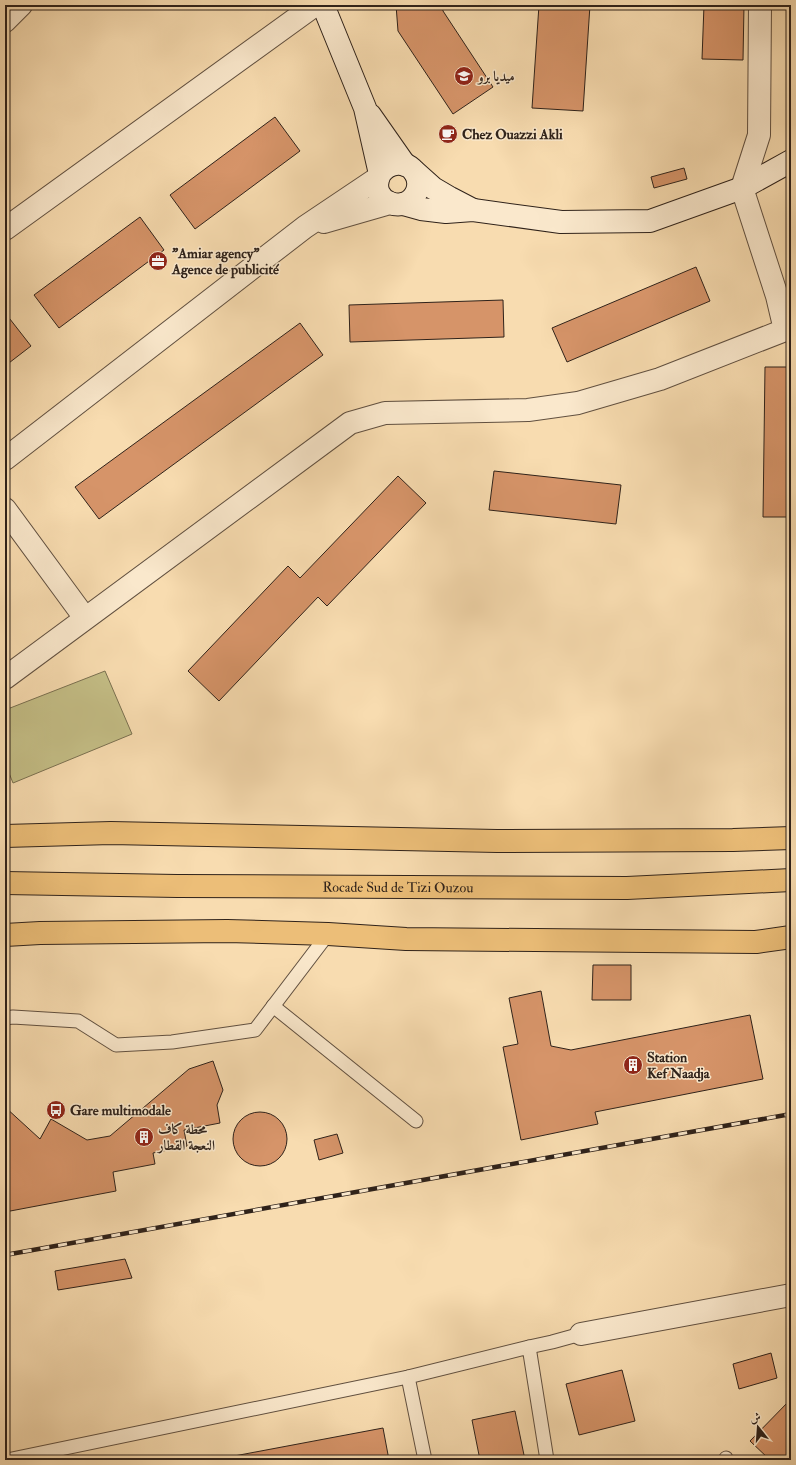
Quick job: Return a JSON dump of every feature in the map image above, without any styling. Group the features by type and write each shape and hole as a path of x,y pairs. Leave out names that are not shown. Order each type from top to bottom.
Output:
{"highway":[{"path":"733,840 791,824"},
{"path":"5,836 111,833 497,841 733,840 791,838"},
{"name":"Rocade Sud de Tizi Ouzou","path":"5,883 177,886 626,888 791,880"},
{"path":"5,935 40,933 219,931 328,934 406,939 741,942 756,942 791,937"}],"street":[{"path":"5,21 21,5"},
{"path":"5,229 315,5"},
{"path":"323,5 365,108 379,176 377,183 379,193 382,198 396,204 446,212 473,210 561,222 650,221 742,188 788,164"},
{"path":"5,678 350,423 385,413 528,410 578,403 660,379 788,330 742,188 759,135 760,5"},
{"path":"305,227 396,204 415,197 419,184 417,177 365,108"},
{"path":"5,459 305,227 379,176 388,166 399,164 409,168 433,188 473,210"},
{"path":"5,509 85,618"},
{"path":"581,1334 791,1295"}],"lane":[{"path":"5,1018 13,1016 78,1021 116,1045 172,1042 255,1030 328,934"},
{"path":"273,1006 416,1121"},
{"path":"7,1460 408,1377 581,1334"},
{"path":"529,1347 547,1460"},
{"path":"408,1377 425,1460"}],"shaded area":[{"path":"105,671 132,734 13,783 5,763 5,710"}],"building":[{"path":"396,5 442,5 443,11 493,87 453,114 398,31"},
{"path":"539,5 590,5 583,111 532,108"},
{"path":"704,5 744,5 743,60 702,59"},
{"path":"789,5 791,5 791,51"},
{"path":"275,117 300,151 195,229 170,195"},
{"path":"684,168 687,179 654,188 651,177"},
{"path":"140,217 164,250 59,328 34,295"},
{"path":"696,267 710,301 567,362 552,328"},
{"path":"503,300 504,337 350,342 349,305"},
{"path":"5,314 31,346 5,366"},
{"path":"300,323 323,355 99,519 75,487"},
{"path":"765,367 791,367 791,517 763,517"},
{"path":"494,471 621,485 616,524 489,510"},
{"path":"398,476 426,503 327,606 318,597 219,701 188,671 288,566 300,578"},
{"path":"790,567 791,603 789,603"},
{"path":"593,965 631,965 631,1000 592,1000"},
{"name":"Station Kef Naadja","path":"541,991 551,1046 571,1050 750,1015 763,1079 595,1112 598,1124 521,1140 503,1047 518,1044 509,998"},
{"name":"محطة كاف النعجة القطار","path":"213,1061 223,1090 217,1105 220,1123 184,1130 187,1146 153,1153 155,1164 113,1172 116,1191 5,1212 5,1107 40,1139 51,1119 87,1140 110,1136 189,1069"},
{"path":"260,1112 270,1114 279,1120 285,1129 287,1139 285,1149 279,1158 270,1164 260,1166 250,1164 241,1158 235,1149 233,1139 235,1129 241,1120 250,1114"},
{"path":"337,1134 343,1153 319,1160 314,1140"},
{"path":"125,1259 132,1278 58,1290 55,1271"},
{"path":"771,1353 777,1378 739,1389 733,1364"},
{"path":"622,1370 635,1421 579,1435 566,1384"},
{"path":"791,1399 791,1460 770,1460 750,1441"},
{"path":"515,1411 525,1460 480,1460 472,1420"},
{"path":"383,1428 389,1460 213,1460"}],"railway":[{"path":"5,1255 791,1114"}],"place":[{"name":"ميديا برو","path":"464,76"},
{"name":"Chez Ouazzi Akli","path":"448,134"},
{"name":"\"Amiar agency\" Agence de publicité","path":"158,261"},
{"name":"Station Kef Naadja","path":"633,1065"},
{"name":"Gare multimodale","path":"56,1110"},
{"name":"محطة كاف النعجة القطار","path":"144,1137"}]}
